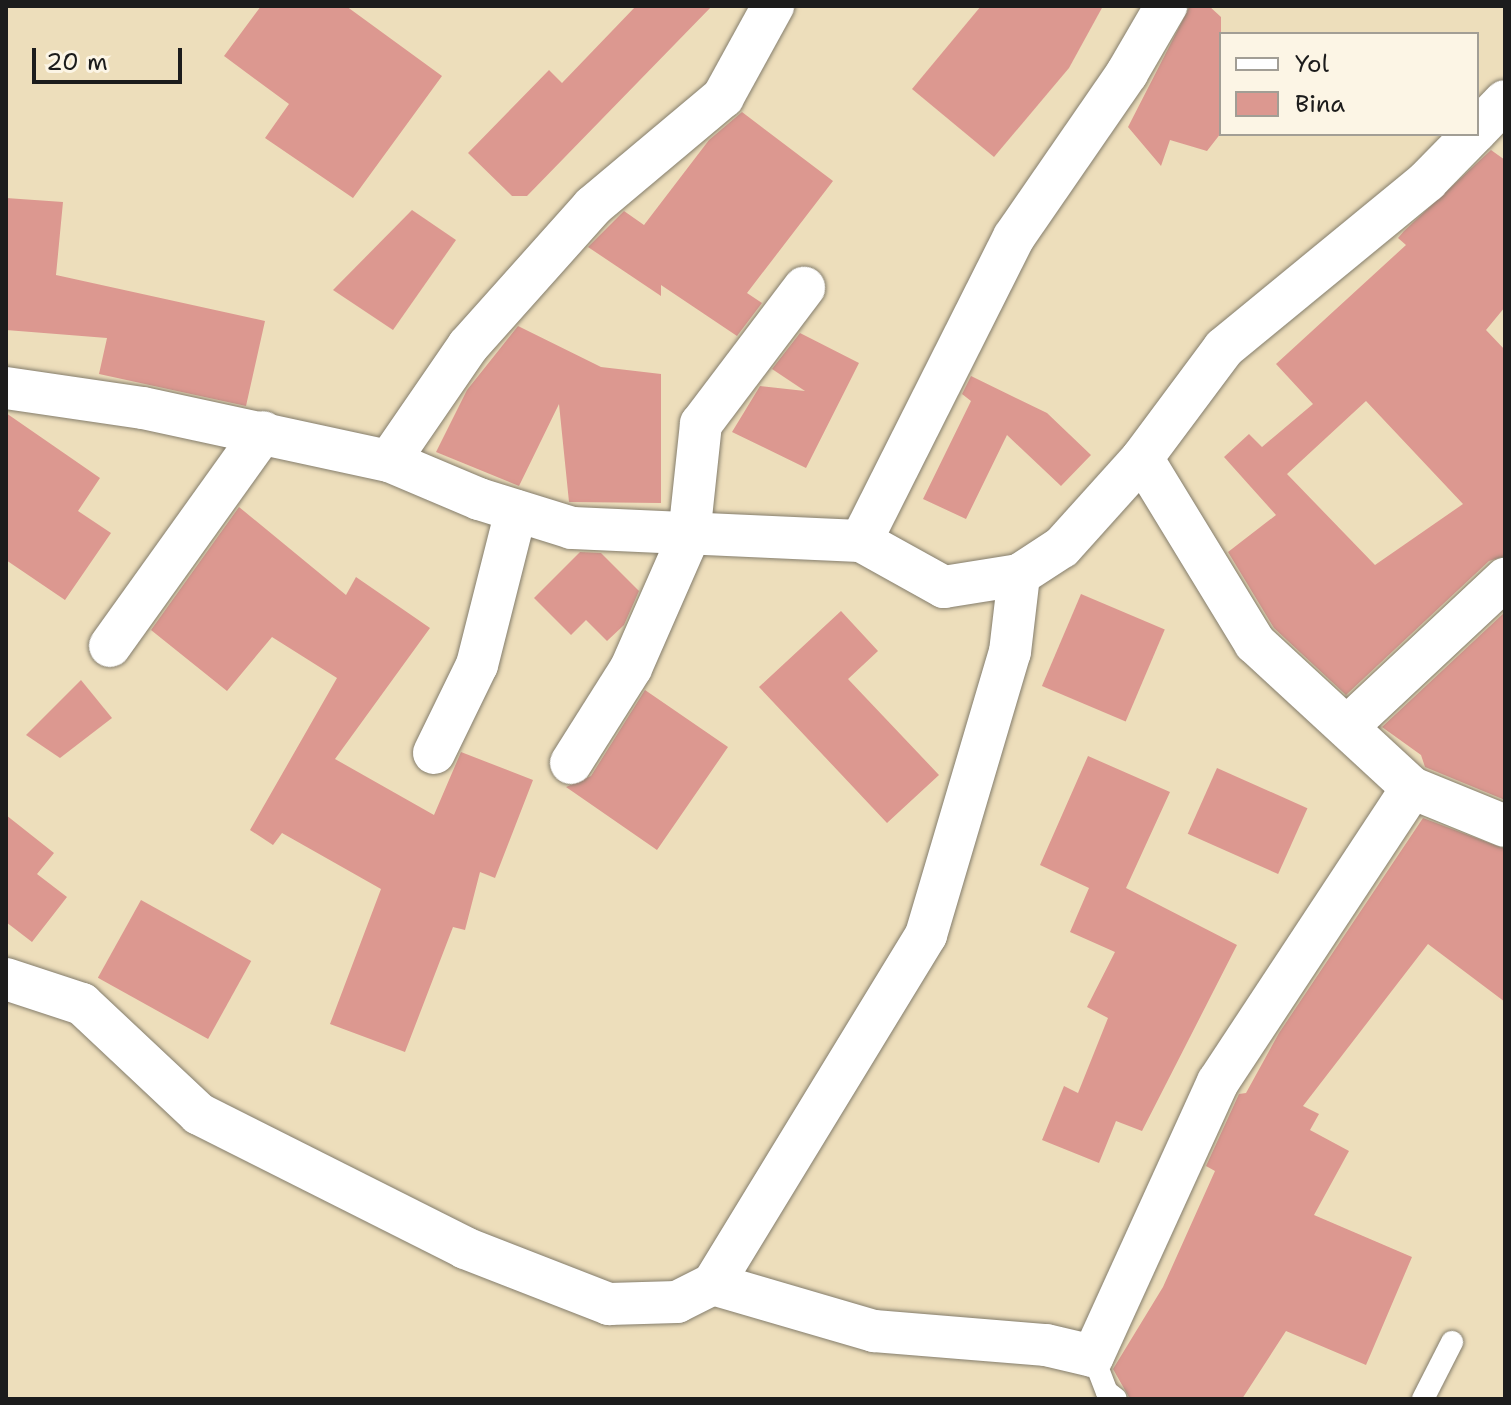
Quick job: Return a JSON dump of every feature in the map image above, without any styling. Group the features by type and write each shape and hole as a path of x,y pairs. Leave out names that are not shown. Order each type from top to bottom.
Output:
{"street":[{"path":"389,461 468,346 593,206 723,97 773,6"},
{"path":"861,541 1014,237 1127,73 1166,6"},
{"path":"1479,128 1505,101"},
{"path":"6,388 263,432 389,461 516,511 572,528 689,536 861,541 944,587 1019,575 1062,547 1142,458 1224,348 1427,181 1471,136"},
{"path":"571,763 631,668 689,536 701,424 804,288"},
{"path":"110,646 263,432"},
{"path":"1142,458 1255,643 1349,725 1412,788 1505,826"},
{"path":"434,753 477,665 516,511"},
{"path":"6,979 82,1004 199,1114 465,1248 609,1304 677,1302 713,1284 926,935 1010,652 1019,575"},
{"path":"1349,725 1505,579"},
{"path":"713,1284 874,1331 1046,1345 1093,1356 1218,1082 1412,788"}],"lane":[{"path":"1423,1399 1452,1342"},
{"path":"1093,1356 1107,1392 1116,1399"}],"building":[{"path":"261,6 346,6 442,76 353,198 265,138 289,104 224,56"},
{"path":"636,6 712,6 527,196 512,196 468,153 549,70 562,83"},
{"path":"981,6 1103,6 1069,68 994,157 912,89"},
{"path":"1190,6 1209,6 1221,17 1219,136 1207,151 1170,140 1161,166 1128,127"},
{"path":"742,112 833,181 747,293 762,303 737,336 661,285 661,296 588,247 624,211 644,225 709,140"},
{"path":"1491,150 1505,160 1505,307 1486,330 1505,350 1505,556 1489,561 1346,695 1274,628 1228,552 1276,515 1224,457 1249,434 1262,447 1313,404 1276,364 1406,245 1398,238","holes":["1366,401 1463,504 1375,565 1287,474"]},
{"path":"6,198 63,202 56,275 265,321 246,406 99,374 107,338 6,330"},
{"path":"412,210 456,240 393,330 333,290"},
{"path":"518,326 601,367 661,374 661,503 569,502 559,404 519,486 436,452 467,390"},
{"path":"800,333 859,363 806,468 732,432 760,386 805,391 772,369"},
{"path":"971,376 1047,413 1091,455 1061,486 1007,435 966,519 923,499 971,401 962,394"},
{"path":"6,413 100,478 78,511 111,533 65,600 6,560"},
{"path":"239,507 346,595 356,577 430,628 335,759 434,815 461,752 533,780 495,878 480,872 465,930 453,927 405,1052 330,1024 381,889 282,833 273,845 250,830 337,678 272,637 227,691 151,630"},
{"path":"580,552 601,553 639,591 624,625 607,641 586,620 571,635 534,598"},
{"path":"1081,594 1165,630 1126,722 1042,686"},
{"path":"841,611 878,651 848,679 939,775 887,823 759,687"},
{"path":"1505,612 1505,800 1425,767 1421,755 1382,727"},
{"path":"81,680 112,718 60,758 26,735"},
{"path":"645,690 728,747 657,850 566,787 591,776"},
{"path":"1088,756 1170,792 1126,888 1237,945 1142,1131 1116,1121 1099,1163 1042,1140 1064,1086 1078,1093 1108,1018 1087,1007 1115,952 1070,932 1089,888 1040,865"},
{"path":"1217,768 1307,808 1278,874 1188,834"},
{"path":"6,815 54,853 37,874 67,897 32,942 6,922"},
{"path":"1423,818 1505,849 1505,1002 1428,944 1303,1106 1319,1114 1310,1130 1349,1151 1314,1215 1412,1257 1366,1365 1286,1331 1242,1399 1130,1399 1113,1369 1163,1287 1215,1171 1206,1166 1239,1094 1246,1093 1279,1033"},
{"path":"141,900 251,961 208,1039 98,978"}]}
